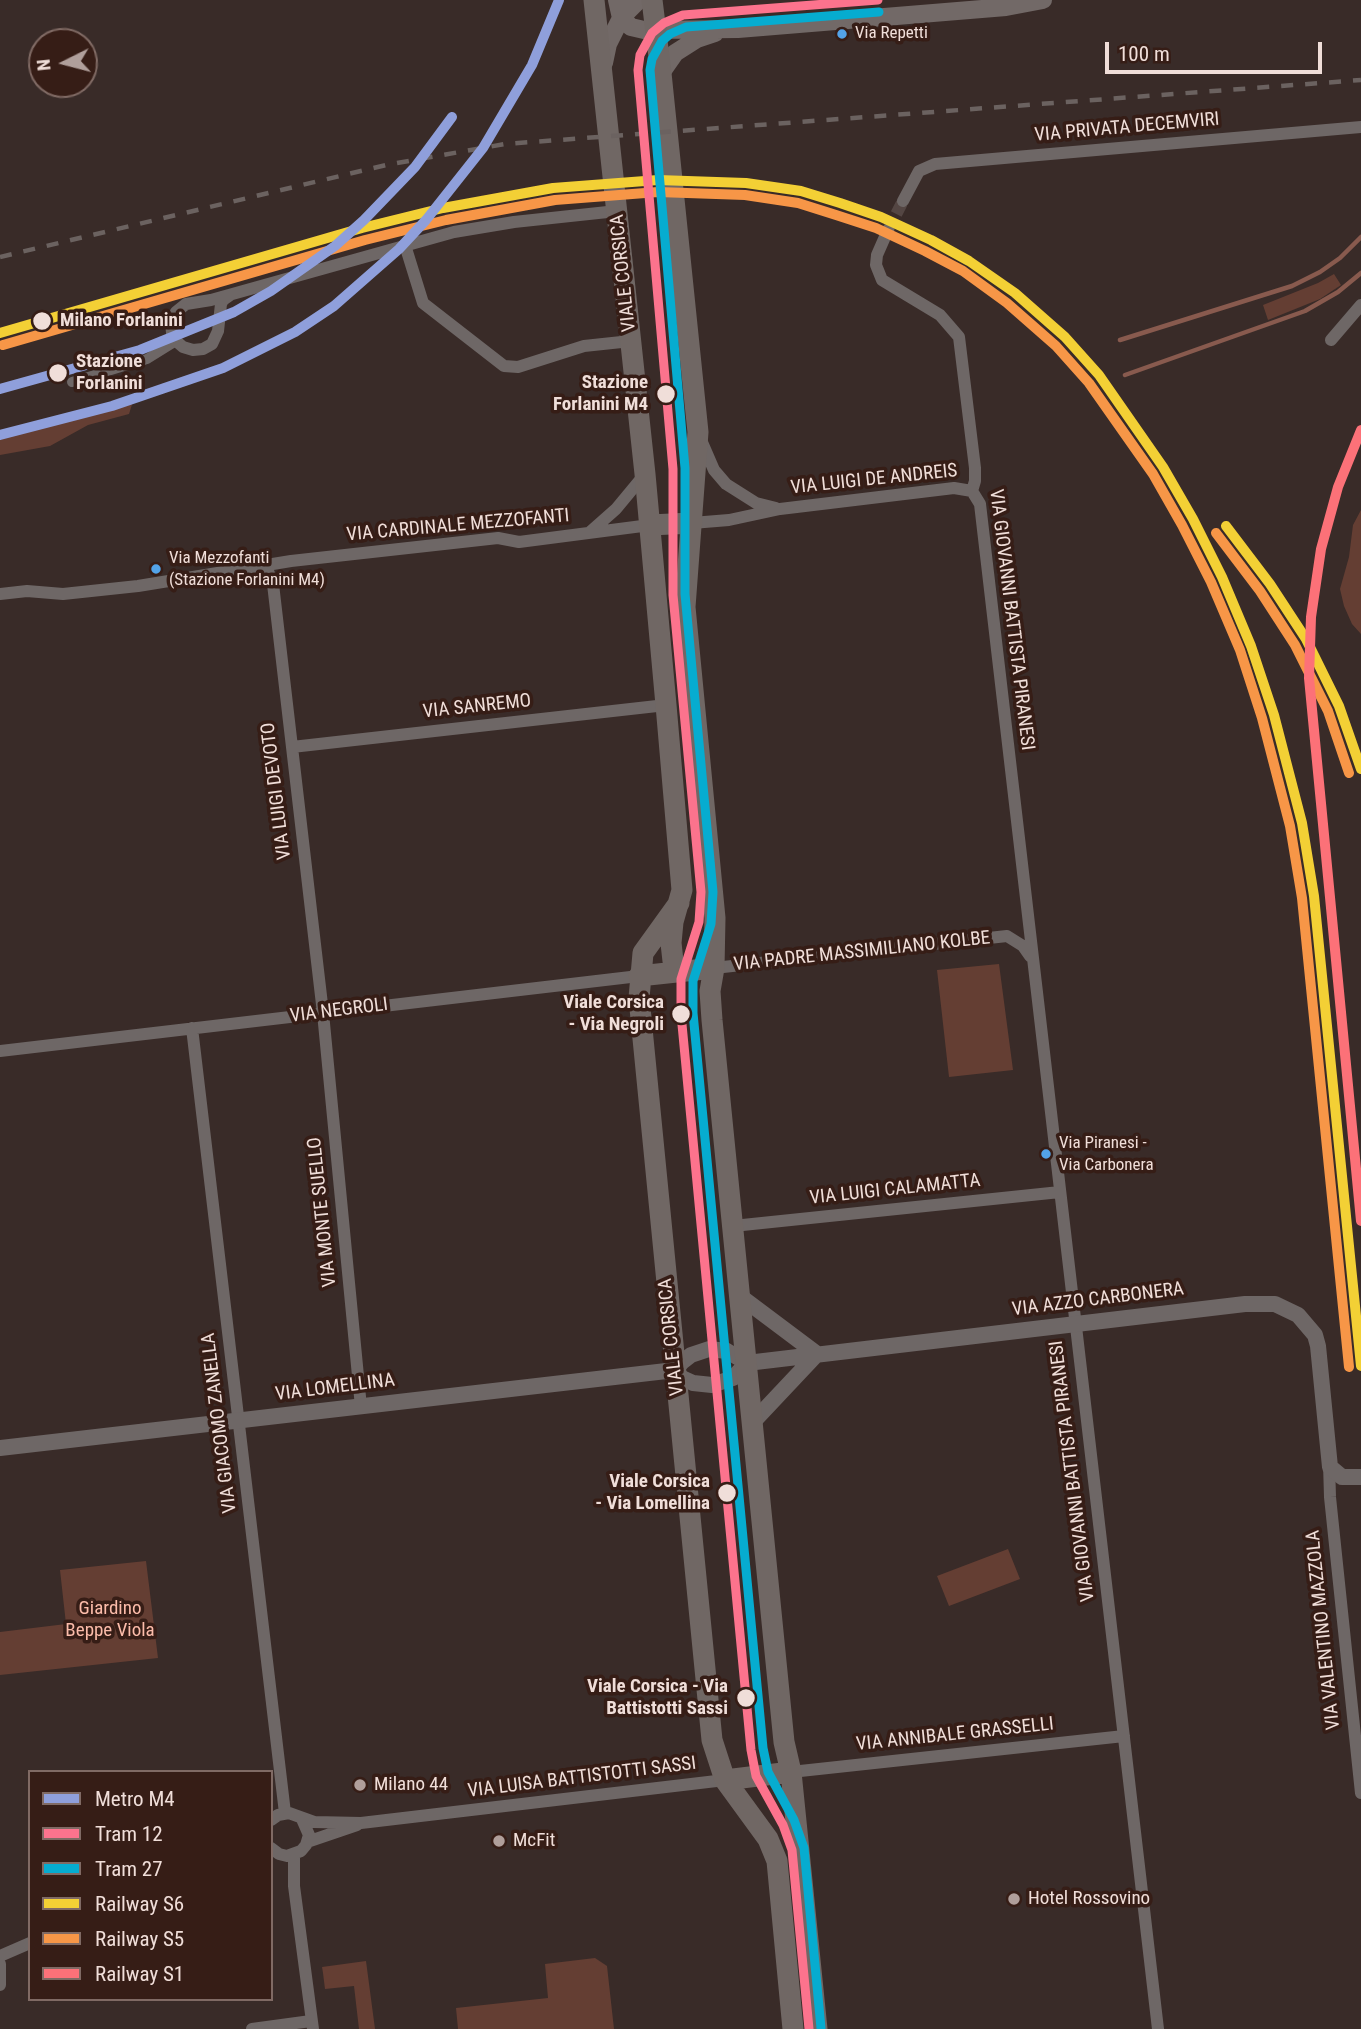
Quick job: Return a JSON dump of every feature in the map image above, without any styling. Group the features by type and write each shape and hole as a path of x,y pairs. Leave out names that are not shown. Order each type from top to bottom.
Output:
{"main road":[{"name":"VIALE CORSICA","path":"594,0 645,474 666,705"},
{"path":"617,0 621,18 635,29 655,30 738,29 1006,7 1043,0"},
{"path":"603,74 607,44 621,18 639,0"},
{"path":"652,0 662,73 698,432 686,582 686,620 715,918 714,968 710,991 712,1020 784,1741 791,1772 817,2029"},
{"path":"662,73 671,56 687,44 708,35 738,29"},
{"path":"650,525 692,523"},
{"path":"666,705 681,872 681,890 671,943 673,961 679,972"},
{"name":"VIALE CORSICA","path":"679,904 645,947 639,976 640,1012 712,1740 724,1780 768,1839 777,1861 793,2029"},
{"name":"VIA PADRE MASSIMILIANO KOLBE","path":"679,972 714,968"},
{"name":"VIA NEGROLI","path":"639,976 679,972"},
{"path":"724,1780 791,1772"}],"street":[{"name":"VIA PRIVATA DECEMVIRI","path":"902,201 919,172 935,164 1361,127"},
{"path":"230,295 221,304 218,331 212,344 193,350 176,341 171,322 181,307 405,245 486,226 617,211"},
{"name":"VIA GIOVANNI BATTISTA PIRANESI","path":"888,230 877,255 876,265 882,280 940,314 959,337 975,468 972,491 980,504 1158,2029"},
{"name":"VIALE CORSICA","path":"405,245 423,303 504,366 519,367 584,346 631,341"},
{"path":"1331,340 1361,305"},
{"path":"72,382 147,359 176,341"},
{"path":"698,432 714,470 726,484 756,503 780,509"},
{"name":"VIA CARDINALE MEZZOFANTI","path":"587,534 615,509 645,474"},
{"name":"VIA LUIGI DE ANDREIS","path":"692,523 729,520 780,509 954,488 972,491"},
{"name":"VIA CARDINALE MEZZOFANTI","path":"0,594 63,594 498,538 515,542 650,525"},
{"name":"VIA LUIGI DEVOTO","path":"266,566 272,583 323,1013"},
{"name":"VIA SANREMO","path":"292,747 666,705"},
{"path":"1007,936 1021,927 1026,908"},
{"name":"VIA PADRE MASSIMILIANO KOLBE","path":"714,968 1007,936 1026,949 1033,963"},
{"name":"VIA NEGROLI","path":"0,1051 639,976"},
{"name":"VIA MONTE SUELLO","path":"323,1013 361,1406"},
{"name":"VIA GIACOMO ZANELLA","path":"192,1028 285,1813"},
{"name":"VIA LUIGI CALAMATTA","path":"733,1226 1060,1192"},
{"path":"741,1297 817,1354 752,1422"},
{"name":"VIA AZZO CARBONERA","path":"747,1363 1257,1303 1275,1304 1286,1308 1307,1324 1315,1335 1328,1432 1329,1463"},
{"name":"VIA LOMELLINA","path":"0,1448 675,1370 691,1354 709,1349 727,1351 747,1363"},
{"path":"675,1370 688,1381 712,1385 733,1378 747,1363"},
{"path":"1328,1432 1332,1451 1340,1464 1361,1476"},
{"path":"1329,1463 1342,1477 1361,1476"},
{"name":"VIA VALENTINO MAZZOLA","path":"1329,1463 1330,1497 1361,1793"},
{"name":"VIA ANNIBALE GRASSELLI","path":"791,1772 1124,1736"},
{"name":"VIA LUISA BATTISTOTTI SASSI","path":"285,1813 314,1822 328,1820 361,1823 724,1780"},
{"path":"273,1819 285,1813"},
{"path":"302,1819 309,1832 307,1842"},
{"name":"VIA LUISA BATTISTOTTI SASSI","path":"294,1855 303,1849 307,1842 361,1823"},
{"path":"252,2029 312,2025 294,1886 294,1855 282,1855 273,1850"},
{"path":"0,1956 28,1944"},
{"path":"0,1964 0,1985"}],"green space":[{"path":"1334,274 1341,285 1320,299 1268,320 1263,305"},
{"path":"135,395 129,414 88,425 50,446 0,455 0,435"},
{"path":"1361,510 1361,634 1352,624 1340,589 1349,557 1353,525"},
{"path":"999,964 1013,1070 949,1077 937,970"},
{"path":"1008,1549 1020,1579 949,1606 937,1576"},
{"name":"Giardino Beppe Viola","path":"146,1561 158,1658 0,1675 0,1632 66,1624 60,1570"},
{"path":"595,1958 607,1966 614,2029 458,2029 456,2008 548,1998 545,1964"},
{"path":"366,1961 375,2029 359,2029 354,1986 325,1989 322,1967"}],"waterway":[{"path":"1120,340 1292,286 1340,258 1361,237"},
{"path":"1125,375 1305,311 1338,292 1361,273"}],"tunnel":[{"path":"888,230 903,201"}],"railway":[{"path":"0,257 386,165 505,144 1361,80"}],"metro line":[{"name":"M4","path":"0,435 112,406 223,368 295,332 334,306 399,249 426,220 483,148 532,65 559,0"},
{"name":"M4","path":"0,389 140,350 234,312 271,291 335,246 364,220 415,167 452,117"}],"tram line":[{"name":"12","path":"809,2029 792,1850 783,1825 756,1776 751,1750 681,1014 681,979 699,922 701,892 673,595 673,469 638,70 640,55 652,33 664,23 683,15 878,0"},
{"name":"27","path":"821,2028 804,1848 794,1820 768,1772 763,1748 693,1013 693,981 711,924 713,892 685,594 685,468 650,70 652,59 662,41 686,27 879,12"}],"rail line":[{"name":"S6","path":"0,333 362,228 443,208 553,188 658,180 746,183 801,191 840,203 881,217 931,240 969,261 1015,293 1065,337 1099,375 1163,467 1222,577 1251,646 1274,715 1302,823 1314,896 1361,1366"},
{"name":"S5","path":"3,345 365,240 446,220 555,200 658,192 745,195 798,203 836,215 876,228 925,251 963,271 1007,303 1056,346 1089,383 1153,474 1211,582 1240,650 1262,718 1290,826 1302,898 1349,1367"},
{"name":"S1","path":"1361,430 1338,487 1321,549 1311,617 1309,678 1361,1221"},
{"name":"S6","path":"1226,526 1270,584 1306,639 1339,706 1361,769"},
{"name":"S5","path":"1216,533 1260,591 1295,645 1328,711 1349,773"}],"place":[{"name":"Via Repetti","path":"842,34"},
{"name":"Milano Forlanini","path":"42,321"},
{"name":"Stazione Forlanini","path":"58,373"},
{"name":"Stazione Forlanini M4","path":"666,394"},
{"name":"Via Mezzofanti (Stazione Forlanini M4)","path":"156,569"},
{"name":"Viale Corsica - Via Negroli","path":"681,1014"},
{"name":"Via Piranesi - Via Carbonera","path":"1046,1154"},
{"name":"Viale Corsica - Via Lomellina","path":"727,1493"},
{"name":"Viale Corsica - Via Battistotti Sassi","path":"746,1698"},
{"name":"Milano 44","path":"360,1785"},
{"name":"McFit","path":"499,1841"},
{"name":"Hotel Rossovino","path":"1014,1899"}]}
